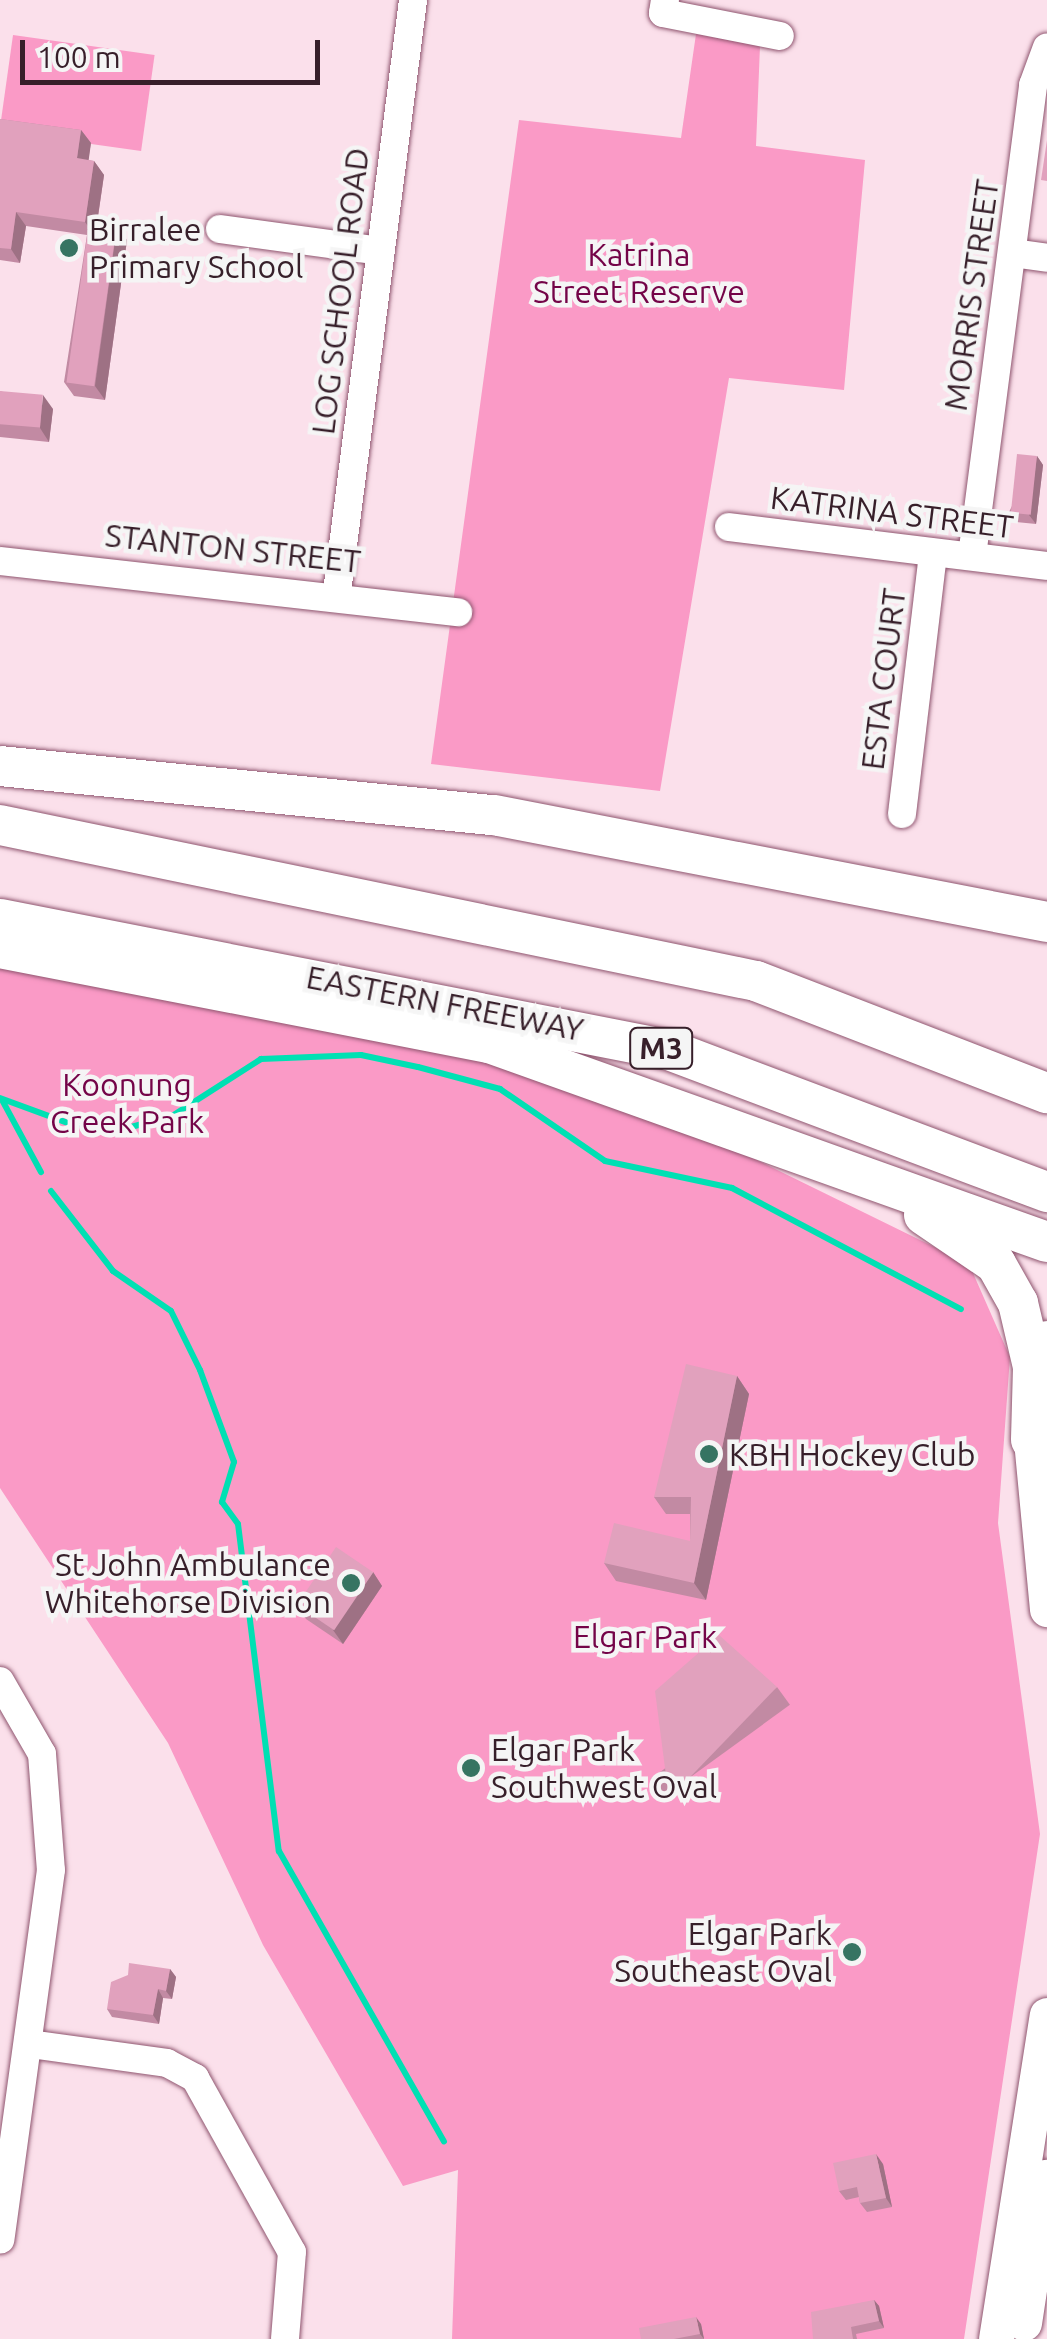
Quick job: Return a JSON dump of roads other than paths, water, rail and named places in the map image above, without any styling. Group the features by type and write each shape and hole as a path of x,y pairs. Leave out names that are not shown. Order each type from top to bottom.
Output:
{"highway":[{"path":"0,766 494,815 1047,926"},
{"path":"0,826 756,981 1047,1093"},
{"name":"EASTERN FREEWAY","path":"0,919 669,1050 1047,1192"},
{"path":"0,948 490,1042 1047,1242"},
{"path":"816,1156 996,1264 1030,1345 1031,1440"}],"main road":[{"path":"1047,1338 1031,1440 1047,1609"},
{"path":"1021,2339 1040,2162 1047,2015"},
{"path":"996,2339 1040,2162"}],"street":[{"name":"LOG SCHOOL ROAD","path":"337,592 413,0"},
{"path":"665,0 664,12 780,36"},
{"name":"MORRIS STREET","path":"972,556 1033,85 1047,47"},
{"path":"220,229 380,251"},
{"path":"1014,253 1047,258"},
{"name":"KATRINA STREET","path":"729,527 1047,566"},
{"name":"ESTA COURT","path":"902,814 932,553"},
{"name":"STANTON STREET","path":"0,561 337,592 458,612"},
{"path":"0,1681 42,1754 51,1810 30,2044 0,2240"},
{"path":"30,2044 167,2063 194,2078 292,2252 285,2339"}],"waterway":[{"path":"0,1098 68,1123 131,1127 172,1116 261,1059 361,1055 418,1067 500,1089 605,1161 732,1188 961,1309"},
{"path":"2,1100 41,1172"},
{"path":"51,1191 113,1271 171,1311 200,1370 234,1462 222,1502 238,1524 279,1851 444,2141"}],"place":[{"name":"Birralee Primary School","path":"69,248"},
{"name":"KBH Hockey Club","path":"709,1454"},
{"name":"St John Ambulance Whitehorse Division","path":"351,1583"},
{"name":"Elgar Park Southwest Oval","path":"471,1768"},
{"name":"Elgar Park Southeast Oval","path":"852,1952"}],"park label":[{"name":"Katrina Street Reserve","path":"639,274"},
{"name":"Koonung Creek Park","path":"127,1104"},
{"name":"Elgar Park","path":"645,1636"}]}
